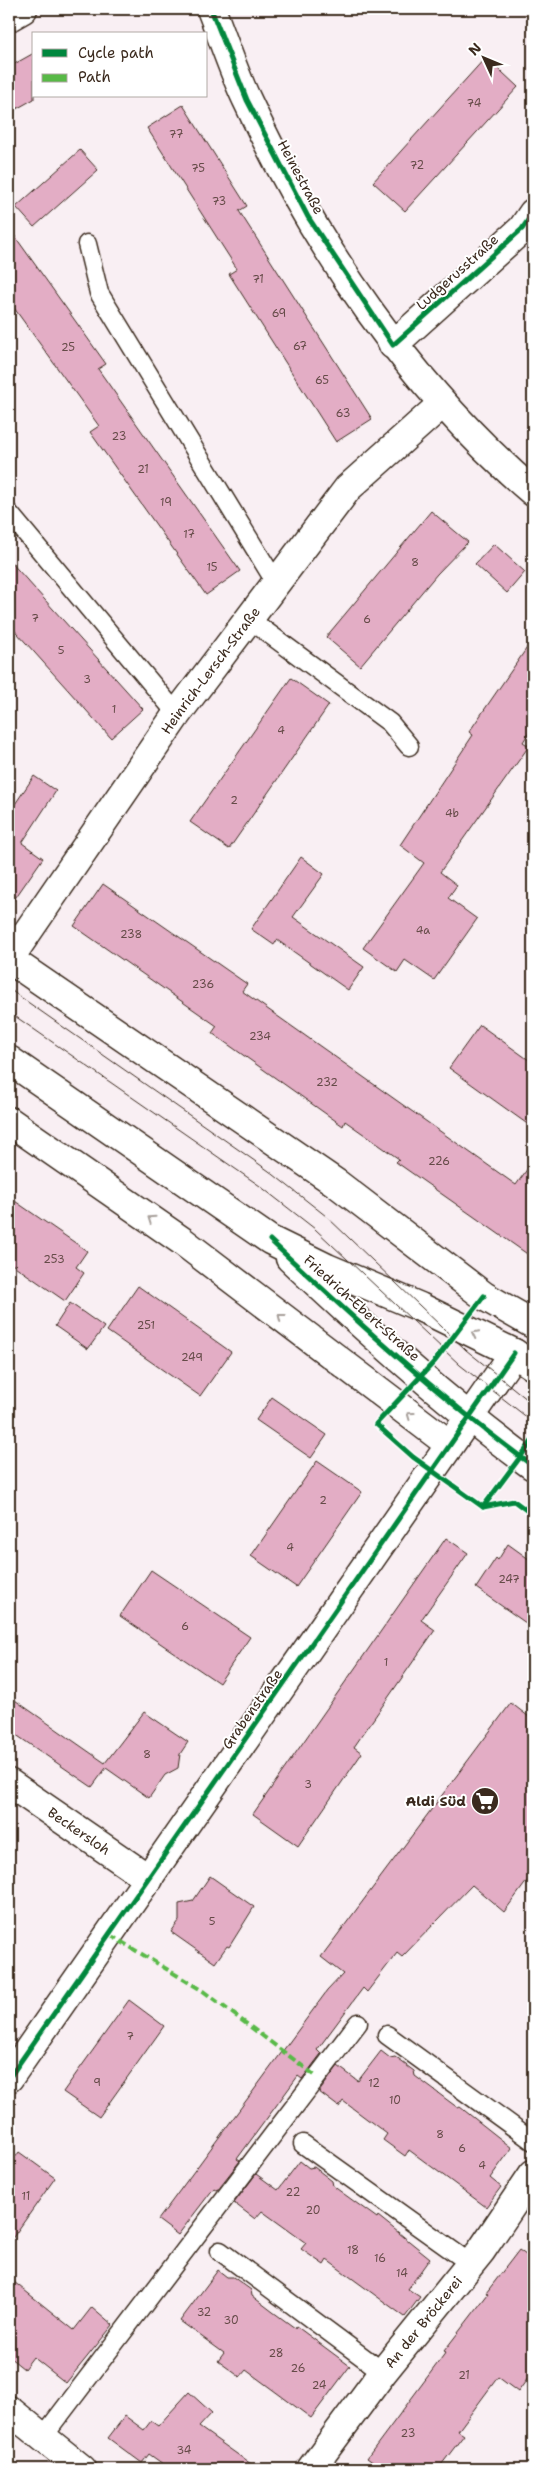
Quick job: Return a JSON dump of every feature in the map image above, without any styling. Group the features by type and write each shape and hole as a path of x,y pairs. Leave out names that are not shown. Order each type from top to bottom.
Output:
{"street":[{"path":"9,17 23,9"},
{"name":"Heinestraße","path":"210,9 247,100 308,217 393,345 442,404 500,464 533,492"},
{"name":"Ludgerusstraße","path":"393,345 530,227"},
{"name":"Heinrich-Lersch-Straße","path":"9,959 177,714 348,488 442,404"},
{"path":"9,959 336,1183 484,1296 533,1324"},
{"name":"Friedrich-Ebert-Straße","path":"9,1060 270,1240 327,1268 420,1307 524,1359"},
{"path":"9,1121 182,1241 449,1444"},
{"name":"Friedrich-Ebert-Straße","path":"270,1240 365,1329 469,1416 533,1466"},
{"name":"Grabenstraße","path":"9,2078 469,1416 524,1359"},
{"name":"Beckersloh","path":"9,1783 148,1879"},
{"name":"An der Bröckerei","path":"311,2469 383,2372 470,2264 533,2174"},
{"path":"9,2410 82,2469"}],"lane":[{"path":"87,244 99,293 276,583"},
{"path":"9,513 177,714"},
{"path":"249,619 390,723 408,746"},
{"path":"43,2436 358,2023"},
{"path":"387,2035 533,2141"},
{"path":"303,2144 470,2264"},
{"path":"220,2251 383,2372"}],"building":[{"path":"32,54 32,98 34,99 9,113 9,67"},
{"path":"486,57 518,87 405,211 373,182"},
{"path":"183,105 247,206 239,211 372,419 336,442 229,274 237,269 147,128"},
{"path":"80,150 98,170 34,227 16,207"},
{"path":"9,228 106,364 98,369 240,571 206,595 90,432 99,426 9,301"},
{"path":"431,511 468,542 437,574 360,666 326,637"},
{"path":"494,544 525,572 507,593 475,564"},
{"path":"9,560 143,709 111,738 9,624"},
{"path":"533,639 533,726 523,742 529,746 440,872 457,885 448,898 477,919 434,980 405,960 397,972 363,948 424,863 400,845 473,735 469,732"},
{"path":"291,678 329,705 229,849 190,822"},
{"path":"34,776 56,791 22,843 43,858 9,907 9,813"},
{"path":"301,857 324,874 293,917 364,967 348,990 277,940 274,945 251,929"},
{"path":"103,884 247,984 242,991 516,1185 533,1161 533,1258 396,1162 399,1159 345,1121 343,1126 212,1033 217,1026 74,926"},
{"path":"480,1025 533,1063 533,1128 449,1068"},
{"path":"9,1197 87,1251 76,1267 84,1273 65,1301 9,1262"},
{"path":"138,1286 231,1352 200,1396 107,1331"},
{"path":"70,1303 104,1327 88,1349 55,1326"},
{"path":"272,1397 327,1435 311,1458 256,1420"},
{"path":"317,1461 362,1492 296,1587 251,1556"},
{"path":"446,1538 468,1553 421,1620 435,1630 354,1747 362,1753 298,1846 253,1814"},
{"path":"508,1544 533,1562 533,1628 476,1588"},
{"path":"151,1570 250,1637 219,1683 120,1616"},
{"path":"9,1696 105,1763 144,1712 188,1742 180,1754 178,1768 165,1775 149,1798 106,1768 92,1787 9,1730"},
{"name":"Aldi Süd","path":"511,1703 533,1720 533,1873 504,1912 472,1885 402,1957 397,1953 367,1992 363,1988 317,2050 321,2054 302,2079 298,2076 237,2159 240,2161 217,2190 214,2188 178,2235 158,2220 327,1991 343,1974 321,1957"},
{"path":"210,1876 254,1907 229,1947 227,1946 215,1963 171,1932 179,1921 179,1904 193,1901"},
{"path":"129,2000 164,2026 99,2117 63,2092"},
{"path":"381,2051 390,2058 395,2057 414,2071 415,2076 458,2108 460,2107 512,2148 490,2178 501,2187 486,2207 409,2150 405,2156 383,2140 387,2134 343,2101 339,2107 319,2092 338,2066 358,2081"},
{"path":"19,2152 55,2178 9,2243 9,2167"},
{"path":"300,2161 309,2168 314,2167 332,2181 333,2186 377,2218 378,2216 430,2258 408,2289 420,2297 405,2317 327,2260 324,2265 301,2249 306,2243 262,2211 255,2219 234,2203 256,2174 278,2190"},
{"path":"519,2250 533,2260 533,2371 518,2392 498,2377 458,2431 464,2435 438,2469 382,2469 367,2458"},
{"path":"218,2270 227,2277 233,2277 251,2290 252,2296 350,2366 311,2418 246,2370 240,2377 218,2361 224,2353 180,2321"},
{"path":"9,2278 74,2330 92,2307 113,2325 66,2383 33,2357 24,2369 9,2357"},
{"path":"189,2392 212,2413 199,2427 258,2469 170,2469 149,2454 142,2463 108,2438 125,2416 144,2430 151,2421 158,2426"}],"tram line":[{"path":"9,989 269,1171 326,1216 466,1350 533,1404"},
{"path":"9,1012 260,1186 315,1229 460,1365 533,1422"}],"marked path":[{"path":"110,1935 203,1991 317,2077"}],"cycle path":[{"path":"211,9 247,100 308,217 393,345 522,229 533,213"},
{"path":"270,1240 431,1385 533,1466"},
{"path":"484,1296 435,1361 376,1424 413,1457 483,1507 514,1501 533,1515"},
{"path":"9,2078 514,1353"},
{"path":"483,1507 533,1440"}],"place":[{"name":"Aldi Süd","path":"485,1801"}]}
